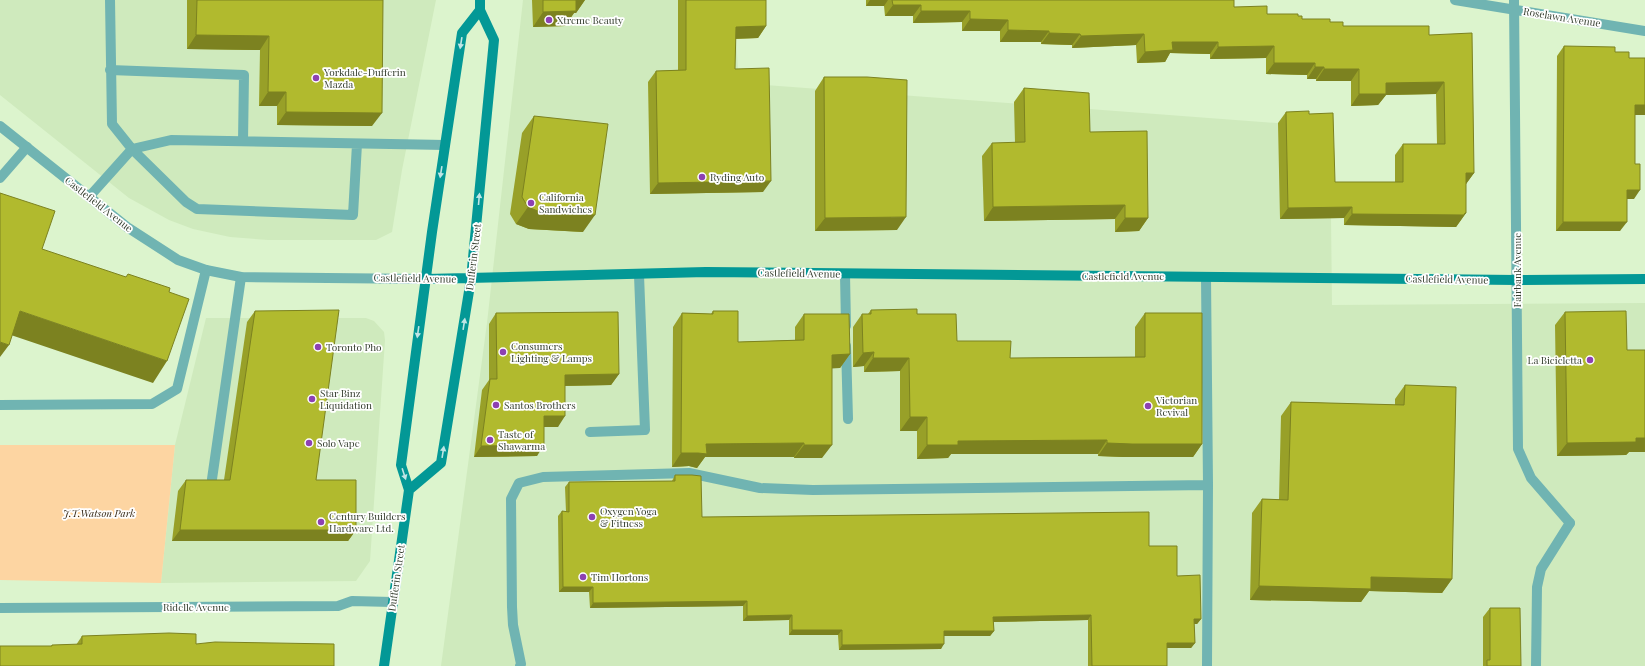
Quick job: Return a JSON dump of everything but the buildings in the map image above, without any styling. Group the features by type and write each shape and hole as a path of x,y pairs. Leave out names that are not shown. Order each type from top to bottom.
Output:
{"street":[{"path":"110,0 112,124 132,149 186,202 197,209 353,215 357,144"},
{"name":"Roselawn Avenue","path":"1455,0 1514,5 1645,31"},
{"name":"Dufferin Street","path":"384,666 409,490 401,465 445,145 462,32 480,5"},
{"name":"Dufferin Street","path":"409,490 441,463 471,279 494,40 480,5"},
{"name":"Fairbank Avenue","path":"1514,5 1518,449 1531,478 1570,523 1541,569 1537,587 1536,666"},
{"path":"110,70 244,74 243,141"},
{"name":"Castlefield Avenue","path":"0,126 127,227 178,260 206,270 241,277 426,280 706,272 1517,280 1645,279"},
{"path":"89,197 132,149 171,140 445,145"},
{"path":"0,178 27,147"},
{"path":"0,405 152,404 177,389 206,270"},
{"path":"845,274 848,419"},
{"path":"590,432 645,430 639,275"},
{"path":"212,479 241,277"},
{"path":"1206,277 1208,485 1207,666"},
{"path":"520,666 521,664 513,626 511,499 519,483 543,477 689,473 760,488 813,490 1208,485"},
{"name":"Ridelle Avenue","path":"0,608 338,606 352,601 392,602"}],"shaded area":[{"path":"0,0 436,0 402,170 392,232 376,240 268,240 230,237 193,229 169,220 129,198 0,95"},
{"path":"523,0 734,0 738,71 753,84 1330,127 1332,305 1645,303 1645,666 441,666 487,323"},
{"path":"206,318 366,318 374,321 384,332 385,340 370,561 356,581 161,583 175,445"}],"green space":[{"name":"J.T.Watson Park","path":"0,445 175,445 161,583 0,580"}],"place":[{"name":"Xtreme Beauty","path":"549,20"},
{"name":"Yorkdale-Dufferin Mazda","path":"316,78"},
{"name":"Ryding Auto","path":"702,177"},
{"name":"California Sandwiches","path":"531,203"},
{"name":"Toronto Pho","path":"318,347"},
{"name":"Consumers Lighting & Lamps","path":"503,352"},
{"name":"La Bicicletta","path":"1590,360"},
{"name":"Star Binz Liquidation","path":"312,399"},
{"name":"Santos Brothers","path":"496,405"},
{"name":"Victorian Revival","path":"1148,406"},
{"name":"Taste of Shawarma","path":"490,440"},
{"name":"Solo Vape","path":"309,443"},
{"name":"Oxygen Yoga & Fitness","path":"592,517"},
{"name":"Century Builders Hardware Ltd.","path":"321,522"},
{"name":"Tim Hortons","path":"583,577"}]}
